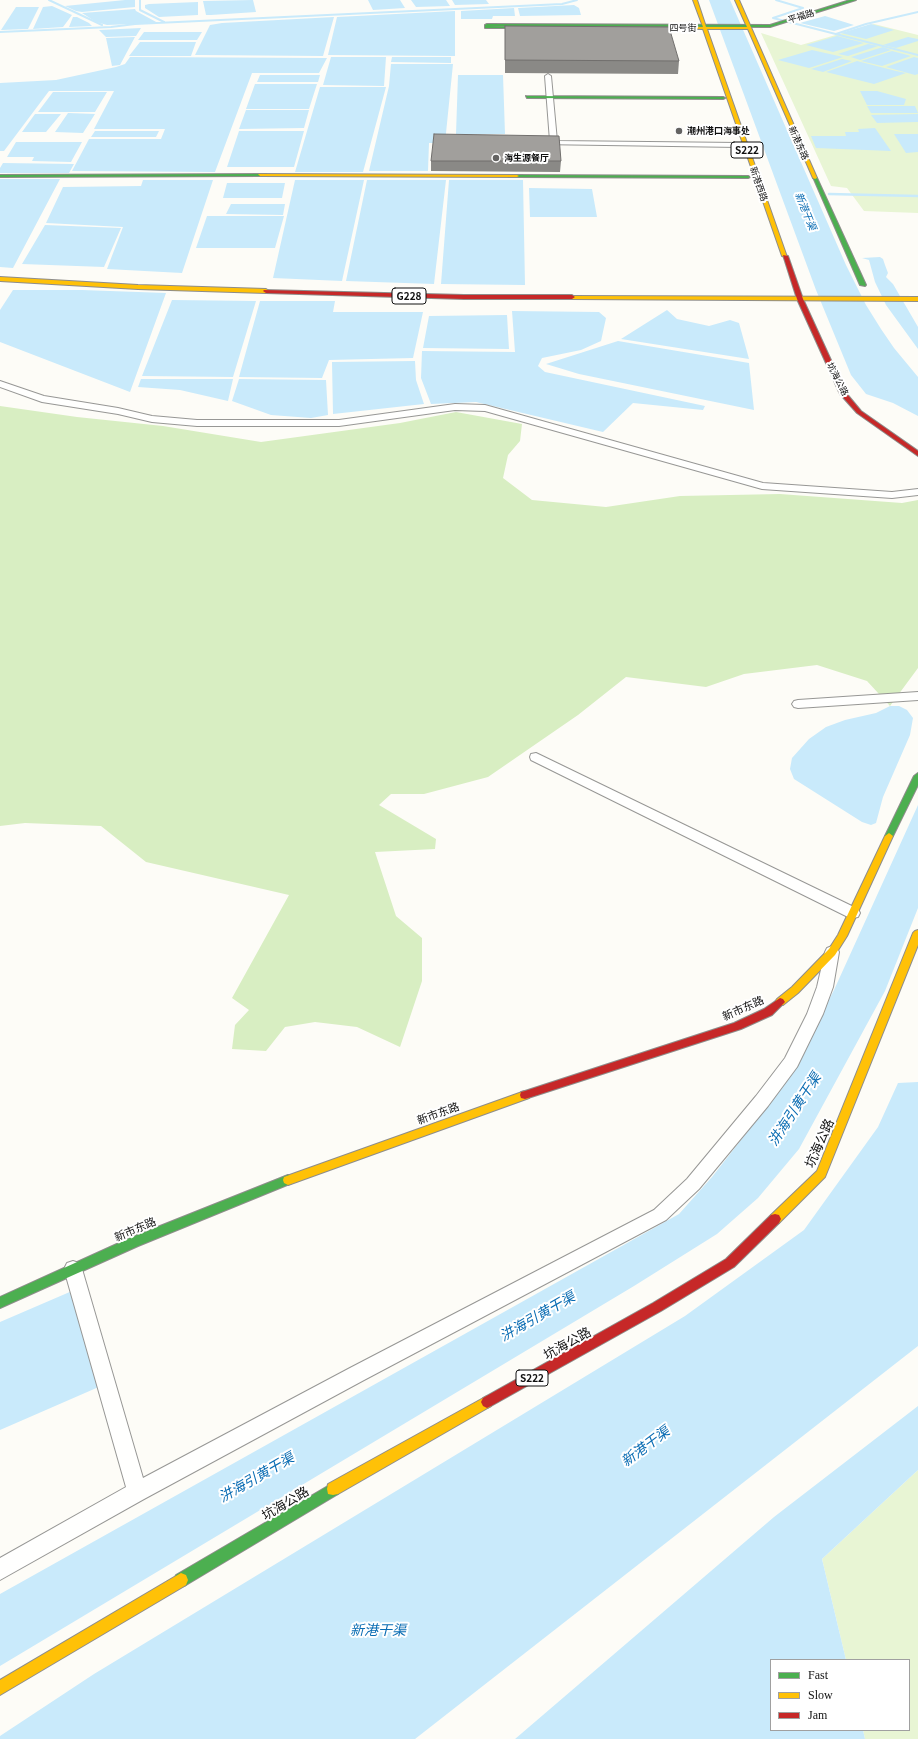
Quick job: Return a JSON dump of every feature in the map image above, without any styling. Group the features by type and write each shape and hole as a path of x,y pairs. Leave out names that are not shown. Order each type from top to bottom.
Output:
{"main road":[{"name":"新港西路","path":"695,0 800,299"},
{"name":"新港东路","path":"737,0 835,225 867,288"},
{"name":"平福路","path":"710,26 770,26 854,0"},
{"name":"四号街","path":"487,26 710,26"},
{"path":"527,96 723,98"},
{"path":"0,176 457,175 748,177"},
{"name":"G228","path":"0,270 150,278 473,288 797,290 867,288"},
{"name":"G228","path":"0,279 138,287 464,297 872,300 918,299"},
{"path":"867,288 918,290"},
{"name":"坑海公路","path":"800,299 843,394 859,412 918,454"},
{"name":"新市东路","path":"0,1303 73,1269 290,1179 506,1102 736,1026 768,1012 795,990 832,952 842,936 918,776"},
{"name":"坑海公路","path":"0,1688 354,1477 657,1307 730,1263 821,1174 918,933"}],"street":[{"path":"548,76 554,143"},
{"path":"532,143 739,145"},
{"path":"0,384 42,400 118,411 152,419 197,423 339,423 455,407 485,408 762,486 892,495 918,492"},
{"path":"798,704 918,696"},
{"path":"536,757 853,913"},
{"path":"0,1570 137,1492 366,1369 660,1215 693,1184 762,1101 791,1062 825,987 832,952"},
{"path":"73,1269 137,1492"}],"green space":[{"path":"874,24 918,35 918,213 864,211 847,188 831,186 761,33 801,45"},
{"path":"0,406 77,417 163,426 261,442 400,423 456,412 522,424 520,441 508,455 503,478 532,500 606,507 680,496 780,494 902,503 918,500 918,668 890,706 867,681 817,665 744,674 706,687 626,677 578,715 488,777 424,794 391,794 379,805 436,839 435,849 375,852 396,916 422,938 422,981 400,1047 357,1027 315,1022 285,1027 266,1051 232,1049 235,1025 249,1010 232,998 289,895 146,862 101,826 25,823 0,826"},
{"path":"918,1470 918,1739 865,1739 863,1731 910,1731 910,1659 846,1659 822,1559"}],"water":[{"path":"135,0 135,7 82,12 65,6"},
{"path":"253,0 256,12 211,15 206,15 203,1"},
{"path":"368,0 400,0 405,8 373,10"},
{"path":"411,0 446,0 450,6 416,7"},
{"path":"452,0 486,0 489,4 455,5"},
{"name":"新港干渠","path":"709,0 730,0 846,265 866,305 881,329 894,348 918,377 918,416 893,403 866,394 851,375 816,290"},
{"path":"198,2 198,15 159,17 145,8 145,5 149,4"},
{"path":"574,5 579,8 581,15 520,16 518,8"},
{"path":"52,6 72,15 63,27 33,29 43,7"},
{"path":"16,7 39,7 28,29 1,30"},
{"path":"514,8 515,16 493,16 492,19 461,19 461,11"},
{"path":"135,9 158,23 107,25 96,22 82,13"},
{"path":"455,11 455,56 328,55 337,17"},
{"path":"825,16 854,25 834,31 800,23"},
{"path":"73,17 77,17 92,26 69,27"},
{"path":"334,17 323,56 195,55 210,25 222,23"},
{"path":"871,24 894,30 866,39 841,33"},
{"path":"141,28 136,36 106,37 99,30"},
{"path":"144,32 202,32 197,40 138,40"},
{"path":"837,36 864,43 833,52 806,45"},
{"path":"135,37 120,65 112,66 106,38"},
{"path":"908,37 918,39 918,41 896,48 883,45"},
{"path":"140,42 196,42 191,56 129,56"},
{"path":"868,44 878,46 848,56 838,54"},
{"path":"883,47 891,50 860,60 851,57"},
{"path":"812,50 843,57 809,68 778,60"},
{"path":"892,51 911,56 882,66 861,61"},
{"path":"130,57 327,58 319,73 252,73 215,172 72,171 89,139 161,139 165,129 94,129 114,91 49,91 4,151 0,151 0,83 56,80 116,67 125,64"},
{"path":"331,57 386,57 384,86 323,85"},
{"path":"392,57 451,57 451,63 391,62"},
{"path":"914,57 918,58 918,74 915,75 886,67"},
{"path":"842,59 852,61 823,72 811,69"},
{"path":"857,61 906,73 874,84 826,72"},
{"path":"391,64 453,64 445,143 429,143 428,171 369,171 389,86"},
{"path":"260,75 320,75 318,82 257,82"},
{"path":"458,75 503,75 505,134 456,134"},
{"path":"255,84 317,84 309,109 246,109"},
{"path":"320,87 386,87 363,172 295,172"},
{"path":"860,91 877,91 906,99 904,105 867,105"},
{"path":"53,92 107,92 95,112 38,112"},
{"path":"867,106 915,106 918,113 871,113"},
{"path":"246,110 309,110 304,128 239,129"},
{"path":"68,113 95,114 83,133 55,132"},
{"path":"35,114 61,114 46,132 22,132"},
{"path":"918,114 918,122 877,123 871,115"},
{"path":"875,128 891,151 816,148 811,136 846,136 845,132 859,132 858,129"},
{"path":"95,131 159,131 156,137 91,137"},
{"path":"239,131 304,131 294,167 227,167"},
{"path":"894,134 918,134 918,152 906,153"},
{"path":"16,142 82,142 71,162 32,161 34,157 7,157"},
{"path":"3,163 74,164 69,173 0,173 0,168"},
{"path":"0,179 60,179 13,268 0,267"},
{"path":"143,180 213,180 182,273 107,269 123,227 46,223 63,187 141,186"},
{"path":"295,180 364,180 342,281 273,278"},
{"path":"367,180 446,180 434,284 346,281"},
{"path":"449,180 523,180 525,285 441,284"},
{"path":"227,183 285,183 282,198 223,198"},
{"path":"529,188 592,189 597,217 530,217"},
{"path":"231,204 285,204 283,215 226,214"},
{"path":"207,216 284,216 275,248 196,248"},
{"path":"45,225 121,228 104,267 22,264"},
{"path":"880,257 883,259 888,273 886,277 893,284 918,327 918,349 886,305 875,282 869,260 862,258"},
{"path":"13,290 82,290 166,293 130,392 0,342 0,310"},
{"path":"172,300 256,301 233,377 142,376"},
{"path":"260,301 335,301 333,312 423,312 413,358 329,360 322,378 239,377"},
{"path":"667,310 677,319 709,326 730,320 739,323 749,359 621,339"},
{"path":"512,311 599,312 606,318 601,341 581,350 542,358 538,366 545,372 705,406 703,410 633,403 603,432 476,402 431,404 421,378 422,351 515,352"},
{"path":"507,315 509,349 423,348 429,316"},
{"path":"618,341 749,363 754,410 579,374 546,364"},
{"path":"415,361 416,380 424,404 333,414 332,362"},
{"path":"141,379 233,379 228,401 180,390 138,387"},
{"path":"239,379 326,380 328,415 311,418 271,415 232,401"},
{"path":"890,706 899,706 907,710 913,718 910,735 883,797 876,823 871,825 862,822 794,779 790,769 792,758 809,739 826,727 845,720 876,713"},
{"name":"汫海引黄干渠","path":"918,805 918,908 885,991 799,1149 758,1198 717,1234 634,1286 0,1666 0,1594 679,1214 712,1177 787,1081 834,990"},
{"name":"新港干渠","path":"918,1082 918,1346 415,1739 0,1739 0,1736 94,1674 685,1316 804,1230 878,1127 898,1083"},
{"path":"72,1291 101,1386 0,1430 0,1322"},
{"path":"918,1406 918,1470 822,1559 846,1659 770,1659 770,1731 863,1731 865,1739 515,1739 774,1517"}],"building":[{"path":"505,26 669,27 679,61 505,60"},
{"name":"海生源餐厅","path":"434,134 559,136 561,161 431,161"}],"waterway":[{"path":"49,0 102,25"},
{"path":"140,0 140,10 164,22"},
{"path":"0,32 111,27 135,24 562,4 577,0"},
{"path":"776,0 803,8 773,18 918,55"},
{"path":"836,34 866,24 918,12"},
{"path":"829,194 918,196"}],"traffic: fast":[{"path":"748,26 770,26 854,0"},
{"path":"533,28 487,28 487,25 748,25"},
{"path":"527,97 723,98"},
{"path":"0,176 260,175"},
{"path":"517,176 748,177"},
{"path":"815,178 863,285"},
{"path":"889,836 918,776"},
{"path":"0,1303 134,1242 288,1180"},
{"path":"181,1580 333,1489"}],"traffic: slow":[{"path":"695,0 785,256"},
{"path":"737,0 815,178"},
{"path":"643,28 749,28"},
{"path":"260,175 517,176"},
{"path":"0,279 138,287 266,291"},
{"path":"572,297 918,299"},
{"path":"780,1002 795,990 832,952 842,936 889,836"},
{"path":"775,1219 821,1174 918,933"},
{"path":"288,1180 525,1095"},
{"path":"333,1489 487,1402"},
{"path":"0,1688 181,1580"}],"traffic: jam":[{"path":"785,256 800,299 843,394 859,412 918,454"},
{"path":"266,291 464,297 572,297"},
{"path":"525,1095 737,1026 768,1012 780,1002"},
{"path":"487,1402 657,1307 730,1263 775,1219"}],"place":[{"name":"潮州港口海事处","path":"679,131"},
{"name":"海生源餐厅","path":"496,158"}]}
